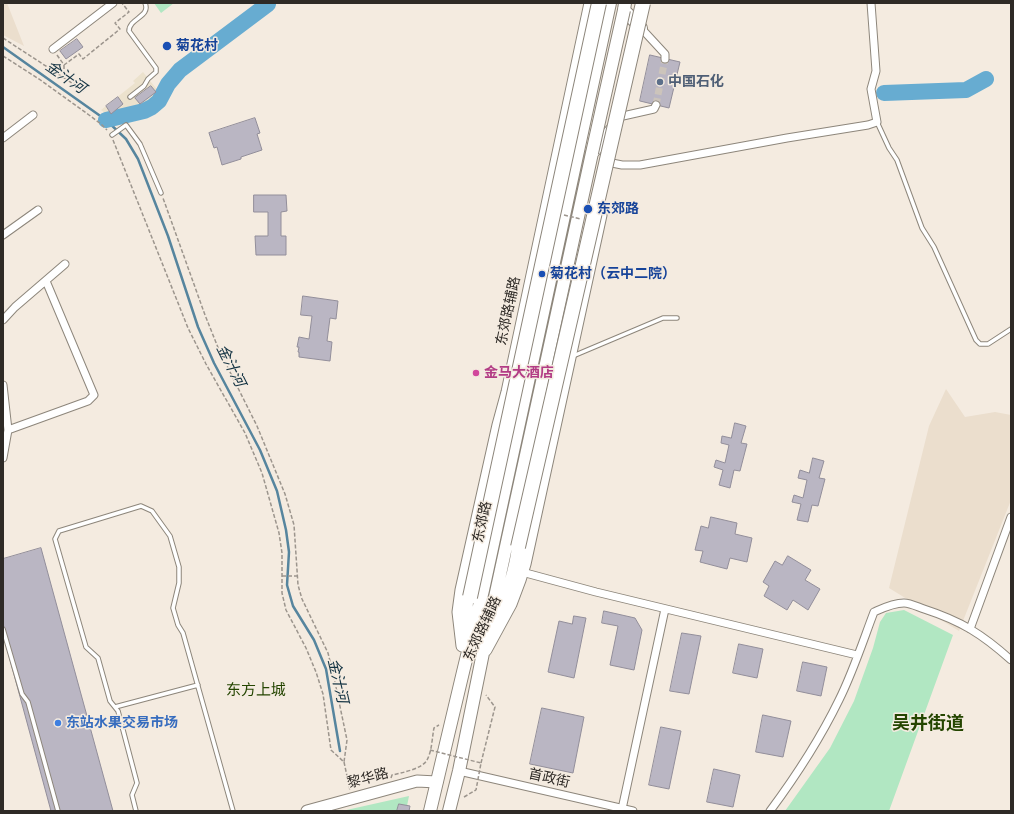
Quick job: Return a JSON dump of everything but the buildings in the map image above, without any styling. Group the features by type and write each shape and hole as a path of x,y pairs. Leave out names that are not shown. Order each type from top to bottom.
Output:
{"highway":[{"path":"518,547 645,3"},
{"path":"470,597 606,4"}],"main road":[{"name":"东郊路辅路","path":"462,672 464,656 458,612 461,590 483,488 507,392 590,3"},
{"name":"东郊路辅路","path":"478,674 485,652 511,604 522,572 605,201 645,3"},
{"name":"东郊路","path":"430,811 462,672 483,590 606,4"},
{"name":"东郊路","path":"449,811 459,771 478,674 624,6"},
{"path":"624,6 641,28"},
{"path":"592,153 623,116"},
{"path":"478,674 513,577 518,547"},
{"path":"462,672 465,654 466,610 467,601 470,597"},
{"name":"黎华路","path":"307,811 417,781 437,782"}],"street":[{"path":"54,50 113,3"},
{"path":"612,163 622,165 640,165 868,125 877,122 871,89 876,71 871,3"},
{"path":"641,28 666,54 666,59"},
{"path":"623,116 654,109 656,105"},
{"path":"3,138 33,115"},
{"path":"3,235 38,210"},
{"path":"3,320 15,307 65,264"},
{"path":"8,430 88,401 94,395 46,281"},
{"path":"3,385 8,430 3,458"},
{"path":"970,629 1011,517"},
{"path":"522,572 857,655"},
{"path":"770,811 785,791 824,729 840,699 874,612 897,604 905,603 948,617 991,642 1011,660"},
{"path":"622,808 665,608"},
{"name":"首政街","path":"459,771 633,811"}],"lane":[{"path":"130,97 144,86 148,79 156,72 156,68 129,31 131,24 144,14 146,7 145,3"},
{"path":"877,122 889,148 897,160 922,228 934,247 976,340 980,344 988,344 1011,329"},
{"path":"112,136 126,125 140,144 161,193"},
{"path":"570,357 663,318 677,318"},
{"path":"136,811 132,795 137,783 118,711 110,700 98,658 86,647 55,539 59,531 141,506 152,510 170,536 178,567 179,583 173,608 178,625 183,633 233,811"},
{"path":"3,629 22,694 28,702 58,811"},
{"path":"116,708 198,685"}],"path":[{"path":"64,65 79,54 82,59 120,29 115,23 129,12 122,3"},
{"path":"3,38 84,91"},
{"path":"54,50 64,65 64,74 75,80 74,84"},
{"path":"3,56 39,79 89,115 101,124 112,136 114,146 188,328 206,364 245,433 262,473 279,533 282,553 282,593 286,610 306,648 316,672 323,694 331,750 344,762"},
{"path":"161,193 219,350 257,426 285,494 294,526 298,585 302,599 328,653 334,673 347,740 344,762 347,779"},
{"path":"564,215 586,220"},
{"path":"282,576 297,576"},
{"path":"476,790 494,707"},
{"path":"392,776 422,765 427,761 434,728"},
{"path":"430,750 481,763"}],"shaded area":[{"path":"3,3 7,3 24,46 3,35"},
{"path":"143,72 159,92 152,101 140,107 112,114 105,113 101,110 135,83 133,81"},
{"path":"946,389 965,417 995,412 1011,415 1011,500 959,631 889,588 929,426"}],"green space":[{"path":"154,3 174,3 161,13"},
{"path":"904,610 953,635 889,811 785,811 830,748 854,701 873,648 880,622 886,613"},
{"path":"409,796 406,811 342,811"}],"waterway":[{"path":"106,120 144,111 152,107 159,101 168,84 180,70 268,4"},
{"name":"金汁河","path":"3,47 106,120 126,139 138,159 168,236 198,327 214,363 260,450 277,491 286,530 289,552 287,585 293,606 314,640 326,669 340,751"},
{"path":"884,93 966,90 986,79"}],"tunnel":[{"path":"656,105 665,59"}],"place":[{"name":"菊花村","path":"167,46"},
{"name":"中国石化","path":"660,82"},
{"name":"东郊路","path":"588,209"},
{"name":"菊花村（云中二院）","path":"542,274"},
{"name":"金马大酒店","path":"476,373"},
{"name":"东站水果交易市场","path":"58,723"}],"district":[{"name":"东方上城","path":"256,691"},
{"name":"吴井街道","path":"928,724"}]}
